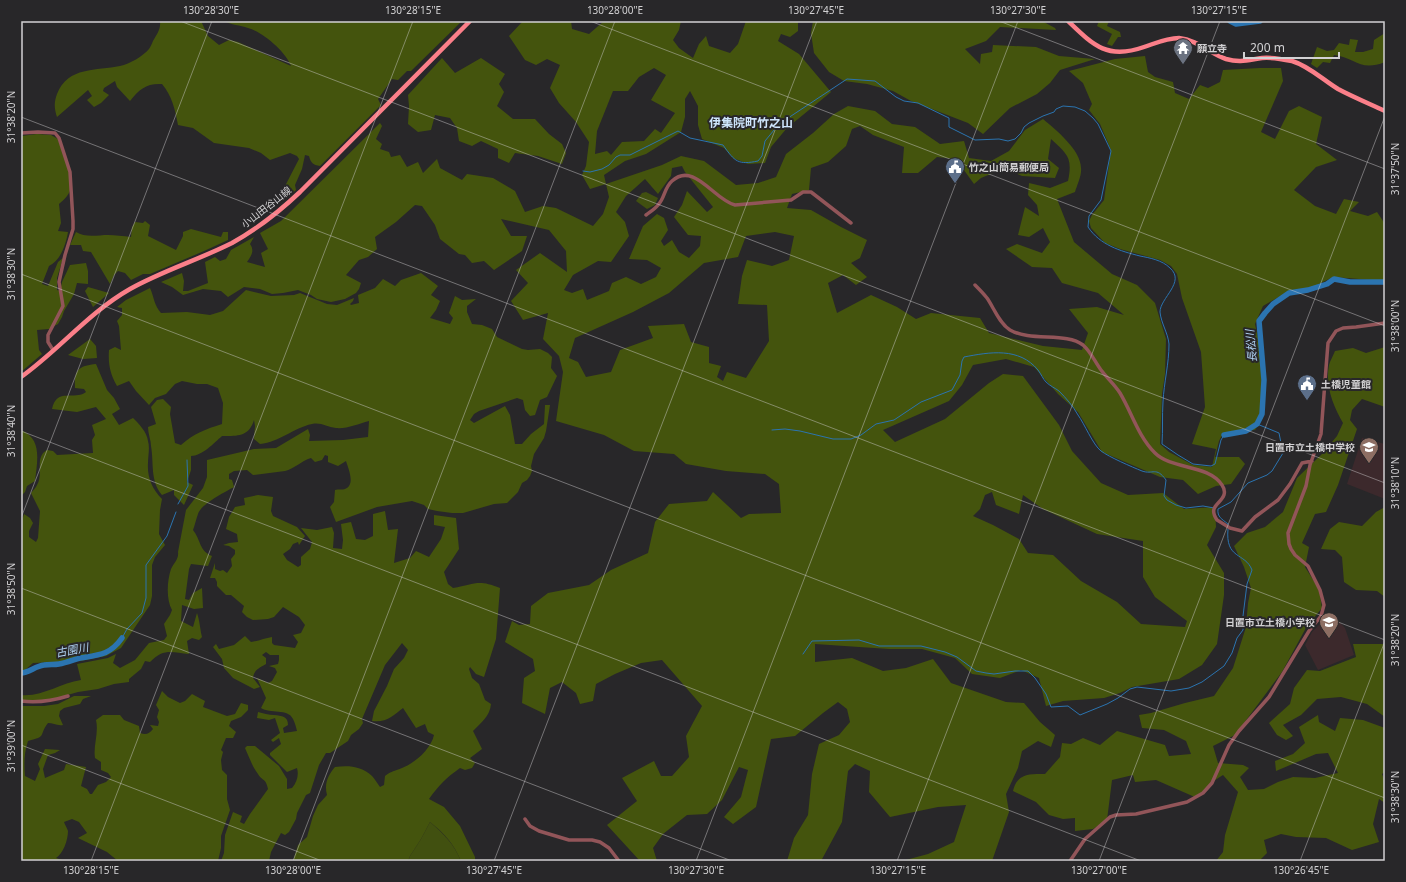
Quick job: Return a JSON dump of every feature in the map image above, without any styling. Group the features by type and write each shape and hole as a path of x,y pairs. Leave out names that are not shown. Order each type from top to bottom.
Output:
{"main road":[{"name":"小山田谷山線","path":"21,377 89,318 117,297 165,271 230,243 250,232 277,213 308,184 470,21"},
{"path":"1068,21 1091,42 1109,51 1132,51 1161,41 1180,38 1194,42 1219,56 1235,61 1241,62 1270,58 1292,61 1301,65 1342,91 1385,111"}],"street":[{"path":"21,134 38,132 55,133 59,138 70,172 73,229 65,254 59,282 63,306 48,335 48,342 53,350"},
{"path":"646,215 660,204 665,188 671,182 677,177 687,175 694,177 718,196 730,204 735,205 791,200 803,192 811,192 851,223"},
{"path":"975,284 988,299 1003,323 1010,330 1023,335 1071,340 1082,344 1119,392 1142,436 1153,452 1164,460 1205,473 1222,484 1224,490 1222,498 1214,510 1217,520 1230,528 1242,530 1255,517 1272,505 1282,495 1302,463 1312,461"},
{"path":"1070,861 1085,839 1110,817 1116,815 1136,814 1187,802 1203,793 1212,783 1229,745 1239,731 1269,697 1309,631 1320,616 1324,605 1320,590 1308,566 1295,555 1291,549 1288,533 1306,486 1321,434 1327,350 1331,337 1336,331 1343,328 1385,323"},
{"path":"21,701 44,702 68,696"},
{"path":"525,819 530,826 538,831 569,840 592,840 600,842 609,848 619,861"}],"shaded area":[{"name":"日置市立土橋中学校","path":"1362,438 1385,444 1385,499 1347,484"},
{"name":"日置市立土橋小学校","path":"1331,613 1345,628 1354,655 1318,670 1305,645 1312,632"}],"green space":[{"path":"160,21 201,21 208,36 219,45 229,40 238,42 291,66 279,49 267,38 254,30 224,21 462,21 411,71 407,71 398,80 392,79 378,99 381,105 320,166 314,164 309,156 305,155 302,169 295,185 296,190 289,196 284,188 299,159 297,156 290,153 270,160 261,153 249,148 214,143 193,128 178,125 173,103 162,84 144,88 130,101 117,87 115,81 104,88 103,91 109,95 101,103 94,107 87,100 92,96 88,90 57,117 55,111 56,97 62,85 68,79 84,71 120,66 136,59 150,48 160,27"},
{"path":"523,21 571,21 572,29 589,34 604,21 681,21 679,30 673,40 679,48 693,58 699,44 706,36 709,46 730,53 738,44 746,21 798,21 798,31 790,37 781,34 778,41 799,54 831,92 787,128 771,147 765,163 748,164 733,158 724,148 702,139 698,125 698,106 690,91 685,99 685,117 681,132 646,154 625,161 604,175 606,184 590,189 582,175 586,166 589,142 576,122 559,103 550,88 560,65 547,59 536,65 525,60 509,36","holes":["654,68 666,75 651,100 675,113 661,133 655,129 644,141 622,142 611,155 607,151 595,154 597,131 613,91 628,91 639,77"]},
{"path":"813,21 1042,21 1056,30 1000,27 986,41 965,49 980,64 981,54 992,52 993,45 1036,47 1059,56 1095,59 1060,70 1050,83 1037,94 1010,108 983,134 968,123 911,101 893,91 867,84 844,81 829,72 814,53 811,33"},
{"path":"1099,21 1109,21 1107,26 1120,32 1121,37 1118,37 1112,46 1107,44 1112,34 1097,26"},
{"path":"1385,33 1385,62 1370,66 1334,55 1330,63 1323,62 1317,68 1311,64 1317,47 1327,51 1334,50 1339,43 1349,45 1350,39 1358,40 1355,52 1363,52 1373,49 1374,40"},
{"path":"1145,56 1148,72 1155,77 1173,82 1175,93 1189,99 1200,85 1208,88 1220,82 1223,70 1281,68 1283,81 1261,132 1275,139 1289,111 1299,106 1322,117 1316,144 1337,160 1316,167 1294,190 1315,206 1336,214 1344,199 1359,202 1350,211 1368,216 1377,212 1385,224 1385,281 1333,277 1311,288 1289,291 1263,306 1255,324 1263,362 1263,418 1255,430 1223,433 1219,441 1215,457 1239,457 1245,464 1231,484 1216,486 1198,494 1183,480 1160,477 1102,452 1078,412 1058,394 1034,367 1006,359 973,365 962,385 949,401 883,430 895,442 945,419 989,383 1003,374 1023,376 1059,425 1072,451 1101,483 1128,495 1163,493 1184,509 1215,507 1216,527 1207,545 1224,573 1224,595 1217,644 1202,665 1179,679 1132,687 1104,698 1063,701 1046,706 1039,678 1021,670 1000,678 972,674 955,658 922,649 889,649 815,644 815,662 852,658 883,671 906,668 933,659 951,683 1006,702 1024,703 1040,722 1055,735 1051,747 1038,741 1022,751 1018,768 1006,794 1009,812 992,861 902,861 928,854 954,842 966,805 938,807 890,817 869,792 870,771 855,764 848,771 842,822 821,861 787,861 794,838 808,815 812,774 819,744 839,735 850,722 847,709 838,702 795,736 771,739 756,807 733,824 724,817 741,797 748,770 739,767 722,800 707,814 687,815 663,834 653,848 657,861 640,861 607,825 637,801 622,778 654,761 661,776 672,776 689,757 686,736 702,706 662,660 641,663 596,684 593,701 580,704 576,693 562,682 550,688 545,714 522,703 524,678 535,671 533,659 505,642 512,621 519,625 530,624 531,606 548,593 589,585 611,570 648,553 655,522 669,504 707,501 713,492 741,518 749,514 781,513 779,484 765,474 726,471 686,464 674,454 634,451 604,435 556,421 563,372 559,356 543,339 548,313 523,320 511,301 528,283 516,270 540,253 567,272 566,251 549,230 501,219 511,236 527,236 522,251 494,270 484,261 472,263 465,255 459,254 440,239 435,225 422,206 415,205 396,222 375,237 377,249 368,257 359,260 346,275 361,283 356,293 345,299 331,302 317,299 298,290 272,294 260,289 244,287 228,297 221,291 203,289 183,295 172,287 161,282 182,273 184,281 183,291 188,291 208,283 205,262 215,257 220,261 226,259 231,250 254,237 250,244 252,253 247,262 265,267 261,253 268,249 260,233 281,221 380,123 382,126 376,139 382,144 380,149 389,152 391,157 400,155 407,167 418,162 423,173 437,159 440,168 462,180 467,174 493,178 515,191 525,212 543,206 556,208 593,226 603,214 609,197 606,184 662,165 681,156 704,161 736,185 758,183 776,177 786,154 834,114 848,106 875,111 892,124 915,127 940,144 964,141 969,158 991,161 1009,151 1025,130 1043,119 1067,141 1077,154 1080,161 1081,174 1075,192 1057,199 1074,242 1112,274 1137,285 1155,303 1166,339 1160,444 1169,452 1193,465 1212,467 1216,449 1192,444 1205,407 1201,352 1182,298 1177,274 1171,266 1160,260 1120,249 1105,243 1091,228 1089,221 1104,200 1111,150 1100,124 1089,110 1092,104 1083,83 1069,71 1115,59","holes":["860,126 873,135 904,147 902,173 918,173 937,157 956,159 974,184 981,178 1005,168 1022,176 1055,178 1059,168 1048,159 1051,139 1065,153 1069,161 1070,166 1068,181 1050,188 1029,183 1028,195 1037,205 1039,216 1025,207 1018,235 1029,237 1043,228 1050,242 1042,253 1017,244 1006,249 1032,267 1052,268 1062,283 1098,293 1124,315 1097,307 1069,309 1088,333 1082,350 1043,346 989,333 980,318 931,313 916,319 897,307 871,295 837,313 828,283 843,275 856,285 867,277 851,263 860,258 867,240 811,210 787,208 792,194 809,190 811,168 828,162 846,146 852,129","682,166 685,172 713,207 707,212 687,191 682,205 674,217 688,235 701,236 700,246 689,258 679,252 672,240 664,246 661,241 668,230 664,218 657,214 643,226 629,259 647,260 661,268 656,277 641,284 626,277 612,283 609,291 587,300 583,289 572,293 564,290 573,275 598,261 611,262 629,236 625,222 616,212 626,196 645,179 658,194 671,176 672,168","775,232 794,236 789,260 772,266 747,260 742,276 738,304 767,305 769,341 746,378 727,372 723,381 717,377 721,366 709,363 709,347 691,342 684,324 648,326 653,338 620,350 611,372 586,377 578,362 569,358 575,338 633,312 669,293 704,263 738,257 746,236","992,492 996,505 1019,514 1023,495 1043,509 1097,534 1143,541 1143,577 1155,597 1187,621 1185,627 1141,624 1117,602 1081,581 1053,555 1028,553 1019,539 973,516 980,509 985,495"]},
{"path":"442,58 455,73 481,58 505,74 499,84 504,92 497,106 513,119 535,119 549,134 562,144 566,153 562,164 538,156 515,153 509,163 498,158 498,149 481,141 472,146 459,141 457,128 450,118 435,115 431,130 418,132 408,124 408,95"},
{"path":"37,134 51,135 58,139 71,181 69,194 59,204 61,223 58,231 68,232 66,242 60,256 49,266 42,284 48,286 58,262 63,258 57,278 57,290 60,291 62,282 70,265 86,263 88,271 88,284 77,283 74,294 58,324 49,329 37,330 39,350 42,354 21,372 21,136"},
{"path":"646,192 658,198 655,205 647,209 636,201 642,193"},
{"path":"145,221 150,225 148,236 176,250 183,236 183,232 191,229 221,237 223,232 228,232 228,240 150,274 143,274 131,280 125,273 118,271 114,275 110,284 91,252 83,251 81,245 70,245 76,232 87,236 111,235 131,237 132,227 135,222 143,223"},
{"path":"421,273 438,286 431,295 440,301 430,318 450,324 453,318 449,313 455,296 462,300 476,299 467,306 467,312 472,324 482,325 492,329 497,337 522,349 540,349 552,357 551,368 557,376 547,397 540,400 535,415 530,416 525,410 523,400 517,398 479,411 474,414 470,420 474,423 505,406 510,415 515,444 522,444 531,434 544,424 545,405 550,405 546,431 544,438 534,454 531,466 532,471 527,480 522,483 518,492 507,503 494,504 463,513 452,513 428,509 424,505 412,501 377,507 336,522 330,507 334,502 335,490 345,489 350,484 351,480 346,461 338,466 328,462 328,456 325,455 322,460 315,462 311,458 285,471 253,475 247,470 234,471 229,474 229,479 232,480 234,487 214,499 200,510 193,530 202,548 212,556 208,566 191,564 189,569 185,599 189,600 193,593 202,588 203,608 194,609 182,605 181,621 193,627 197,613 202,637 199,640 192,638 187,641 189,654 168,652 159,655 150,662 145,661 141,669 129,679 129,682 78,692 50,700 21,701 21,695 37,694 81,680 77,664 108,658 116,654 113,663 120,668 135,660 149,643 164,640 167,636 164,624 172,610 168,595 168,584 171,569 178,557 186,510 203,488 207,477 207,460 254,449 276,448 308,429 310,435 309,441 343,440 368,437 369,421 340,428 321,424 312,424 274,441 260,444 254,439 254,420 252,426 246,433 222,436 204,452 191,456 191,470 187,482 193,485 184,505 174,495 174,490 162,495 158,490 154,478 151,444 148,432 148,427 156,424 151,407 157,400 163,399 171,407 170,414 175,443 181,445 200,432 222,424 223,403 218,388 207,384 182,381 175,384 166,394 155,398 149,405 129,381 117,386 109,364 109,350 115,347 121,350 119,326 117,321 122,315 122,308 117,307 126,300 150,288 155,304 161,313 187,312 210,315 223,311 246,290 271,296 294,295 300,293 327,304 337,305 354,298 350,304 351,305 359,303 358,295 375,288 383,279 395,286 401,280"},
{"path":"88,287 109,293 93,307 85,291"},
{"path":"90,339 96,346 97,358 83,359 68,355"},
{"path":"1385,347 1385,407 1362,399 1352,410 1350,420 1357,429 1338,485 1326,512 1315,514 1302,543 1309,547 1305,567 1319,589 1322,608 1307,626 1282,672 1235,735 1213,746 1218,763 1243,765 1249,768 1240,777 1248,790 1264,789 1293,777 1315,778 1338,773 1328,753 1316,754 1276,771 1275,761 1293,754 1305,743 1299,727 1318,715 1319,722 1335,731 1340,718 1363,720 1385,728 1385,772 1382,774 1385,781 1385,803 1379,799 1373,824 1379,842 1352,850 1326,838 1296,837 1281,834 1264,840 1267,853 1259,861 1216,861 1223,852 1225,835 1238,792 1223,775 1212,782 1197,798 1156,780 1135,782 1133,775 1112,780 1107,820 1093,829 1075,831 1075,818 1063,819 1049,815 1036,802 1013,791 1015,785 1021,778 1034,774 1045,774 1060,757 1062,743 1071,744 1083,738 1100,745 1117,731 1165,745 1169,756 1191,754 1186,741 1164,730 1142,728 1139,715 1214,696 1233,668 1246,627 1251,588 1244,567 1234,546 1247,533 1265,527 1283,512 1297,478 1321,455 1337,436 1343,423 1333,402 1328,380 1329,365 1335,351 1353,348 1366,353"},
{"path":"96,364 107,390 114,398 120,409 112,414 119,425 133,418 146,434 149,446 149,478 155,491 162,499 159,534 165,545 155,557 152,565 152,596 150,605 121,648 106,656 80,661 33,663 25,670 21,670 21,524 24,514 30,518 33,523 29,531 29,537 36,542 38,538 40,511 31,493 39,481 40,461 43,453 47,450 53,451 57,455 93,453 92,440 95,435 92,425 106,419 96,407 77,412 52,409 54,402 62,396 76,395 86,392 84,389 75,388 75,377 82,367"},
{"path":"21,430 33,439 37,452 35,481 27,486 22,495"},
{"path":"258,495 273,497 271,511 273,516 297,527 305,536 299,545 298,542 293,544 290,549 283,554 287,560 298,567 301,565 301,557 310,549 312,542 301,528 317,530 332,527 334,533 333,548 342,549 343,540 341,524 351,522 356,539 365,540 373,536 373,514 385,511 388,530 398,529 394,563 410,558 416,551 429,557 441,539 445,527 434,525 434,515 456,518 459,549 444,572 448,584 453,588 481,583 500,588 496,639 484,677 476,674 470,667 469,669 472,678 479,684 485,700 491,704 487,716 473,731 482,749 470,758 475,763 472,768 465,770 460,768 443,782 429,799 444,807 460,826 475,857 475,861 461,861 448,839 430,822 408,861 293,861 298,845 307,837 318,805 327,795 327,780 335,767 350,766 364,770 372,776 380,787 384,785 385,776 407,766 422,755 430,745 434,735 428,732 425,724 416,728 403,708 385,720 372,721 374,711 394,669 404,658 408,650 402,643 385,665 362,719 363,723 359,729 351,735 348,741 330,753 326,753 319,765 310,793 306,795 289,832 285,835 281,833 271,852 269,861 221,861 224,853 225,835 233,812 242,816 240,822 244,824 268,789 265,781 259,776 254,768 245,748 247,746 255,746 279,766 287,779 287,789 292,788 298,776 297,768 287,772 270,755 270,753 281,744 279,738 273,742 271,740 280,733 275,718 269,720 257,718 258,712 282,716 286,718 288,722 288,725 283,728 284,733 297,731 294,720 287,713 269,711 261,708 266,698 257,678 268,683 272,681 277,672 275,668 269,666 278,664 279,655 270,655 266,652 262,655 266,658 266,664 254,673 253,678 260,687 254,689 233,678 224,668 222,659 213,647 216,644 219,649 234,645 245,636 251,642 272,637 272,643 274,645 295,648 298,642 293,635 301,633 305,625 299,617 283,607 274,617 253,620 242,612 244,606 231,595 226,595 217,586 215,578 210,578 215,563 215,569 220,571 223,570 227,573 232,566 231,559 235,554 235,550 229,546 223,545 238,542 237,534 226,529 229,517 235,507 245,505 244,498"},
{"path":"1385,507 1385,597 1377,591 1356,590 1344,582 1342,557 1335,550 1321,549 1330,529 1339,522 1362,526 1376,512"},
{"path":"1353,644 1385,644 1385,717 1367,704 1341,697 1317,699 1301,715 1283,725 1293,736 1286,740 1277,735 1269,723 1290,704 1294,688 1307,670 1320,671 1356,657"},
{"path":"162,691 168,697 180,703 185,701 192,694 205,701 203,707 227,716 235,714 241,703 248,705 248,710 241,717 231,721 229,726 236,732 233,738 226,738 221,750 223,752 221,760 222,770 227,775 227,799 230,810 221,836 221,848 218,861 118,861 107,852 78,838 87,833 79,822 72,819 64,822 68,831 67,838 63,850 56,858 65,861 21,861 21,706 44,706 58,704 74,696 91,696 83,699 80,704 64,708 60,711 59,716 63,725 48,723 40,737 28,741 24,767 25,776 35,781 40,769 38,764 45,749 60,750 48,755 43,769 45,778 64,770 66,764 86,767 81,786 92,794 98,785 106,782 111,777 108,773 101,770 101,762 95,758 97,730 96,720 103,715 120,715 124,720 139,726 140,733 149,733 153,729 150,725 158,726 159,722 157,717 159,710 156,705"},
{"path":"430,822 448,840 455,849 461,861 408,861"}],"waterway":[{"path":"1230,21 1236,24 1260,21"},
{"path":"583,171 590,172 602,169 609,165 616,157 620,155 630,155 678,131 690,138 723,145 734,159 738,161 746,163 758,161 762,156 765,141 779,124 847,79 875,81 896,97 904,101 918,103 949,118 949,127 975,140 999,139 1008,141 1015,139 1029,123 1054,112 1056,109 1063,106 1075,107 1085,111 1098,124 1111,151 1101,200 1089,216 1088,227 1104,243 1125,252 1160,261 1167,265 1174,273 1174,284 1164,301 1160,312 1169,344 1164,387 1162,444 1193,464 1211,466 1215,464 1221,440 1224,435"},
{"name":"長松川","path":"1224,435 1246,431 1257,424 1262,414 1264,380 1259,321 1273,304 1289,293 1308,290 1327,284 1334,279 1350,282 1385,282"},
{"path":"772,430 785,429 833,439 851,439 861,435 876,424 894,420 921,402 952,390 960,375 964,357 994,353 1013,354 1030,363 1038,370 1049,385 1064,396 1074,408 1095,444 1101,451 1142,471 1160,473 1166,480 1164,496 1167,500 1176,505 1186,508 1203,506 1214,508"},
{"path":"1228,525 1219,516 1218,509 1231,502 1248,483 1267,475 1272,471 1283,453 1279,433 1257,424"},
{"path":"178,504 188,486 187,460"},
{"path":"122,638 127,629 142,613 146,598 146,565 167,536 176,512"},
{"path":"803,654 812,641 859,640 879,646 921,646 945,652 957,657 976,671 994,674 1028,671 1046,694 1051,707 1068,706 1080,715 1107,704 1130,689 1137,687 1171,691 1189,688 1202,682 1224,666 1232,653 1237,638 1243,630 1243,616 1247,584 1252,570 1245,560 1232,551 1228,539 1228,529"},
{"name":"古園川","path":"21,673 41,666 62,664 80,658 104,653 118,644 122,638"}],"place":[{"name":"願立寺","path":"1183,65"},
{"name":"竹之山簡易郵便局","path":"955,184"},
{"name":"土橋児童館","path":"1307,401"},
{"name":"日置市立土橋中学校","path":"1369,464"},
{"name":"日置市立土橋小学校","path":"1329,639"}],"district":[{"name":"伊集院町竹之山","path":"751,123"}]}
